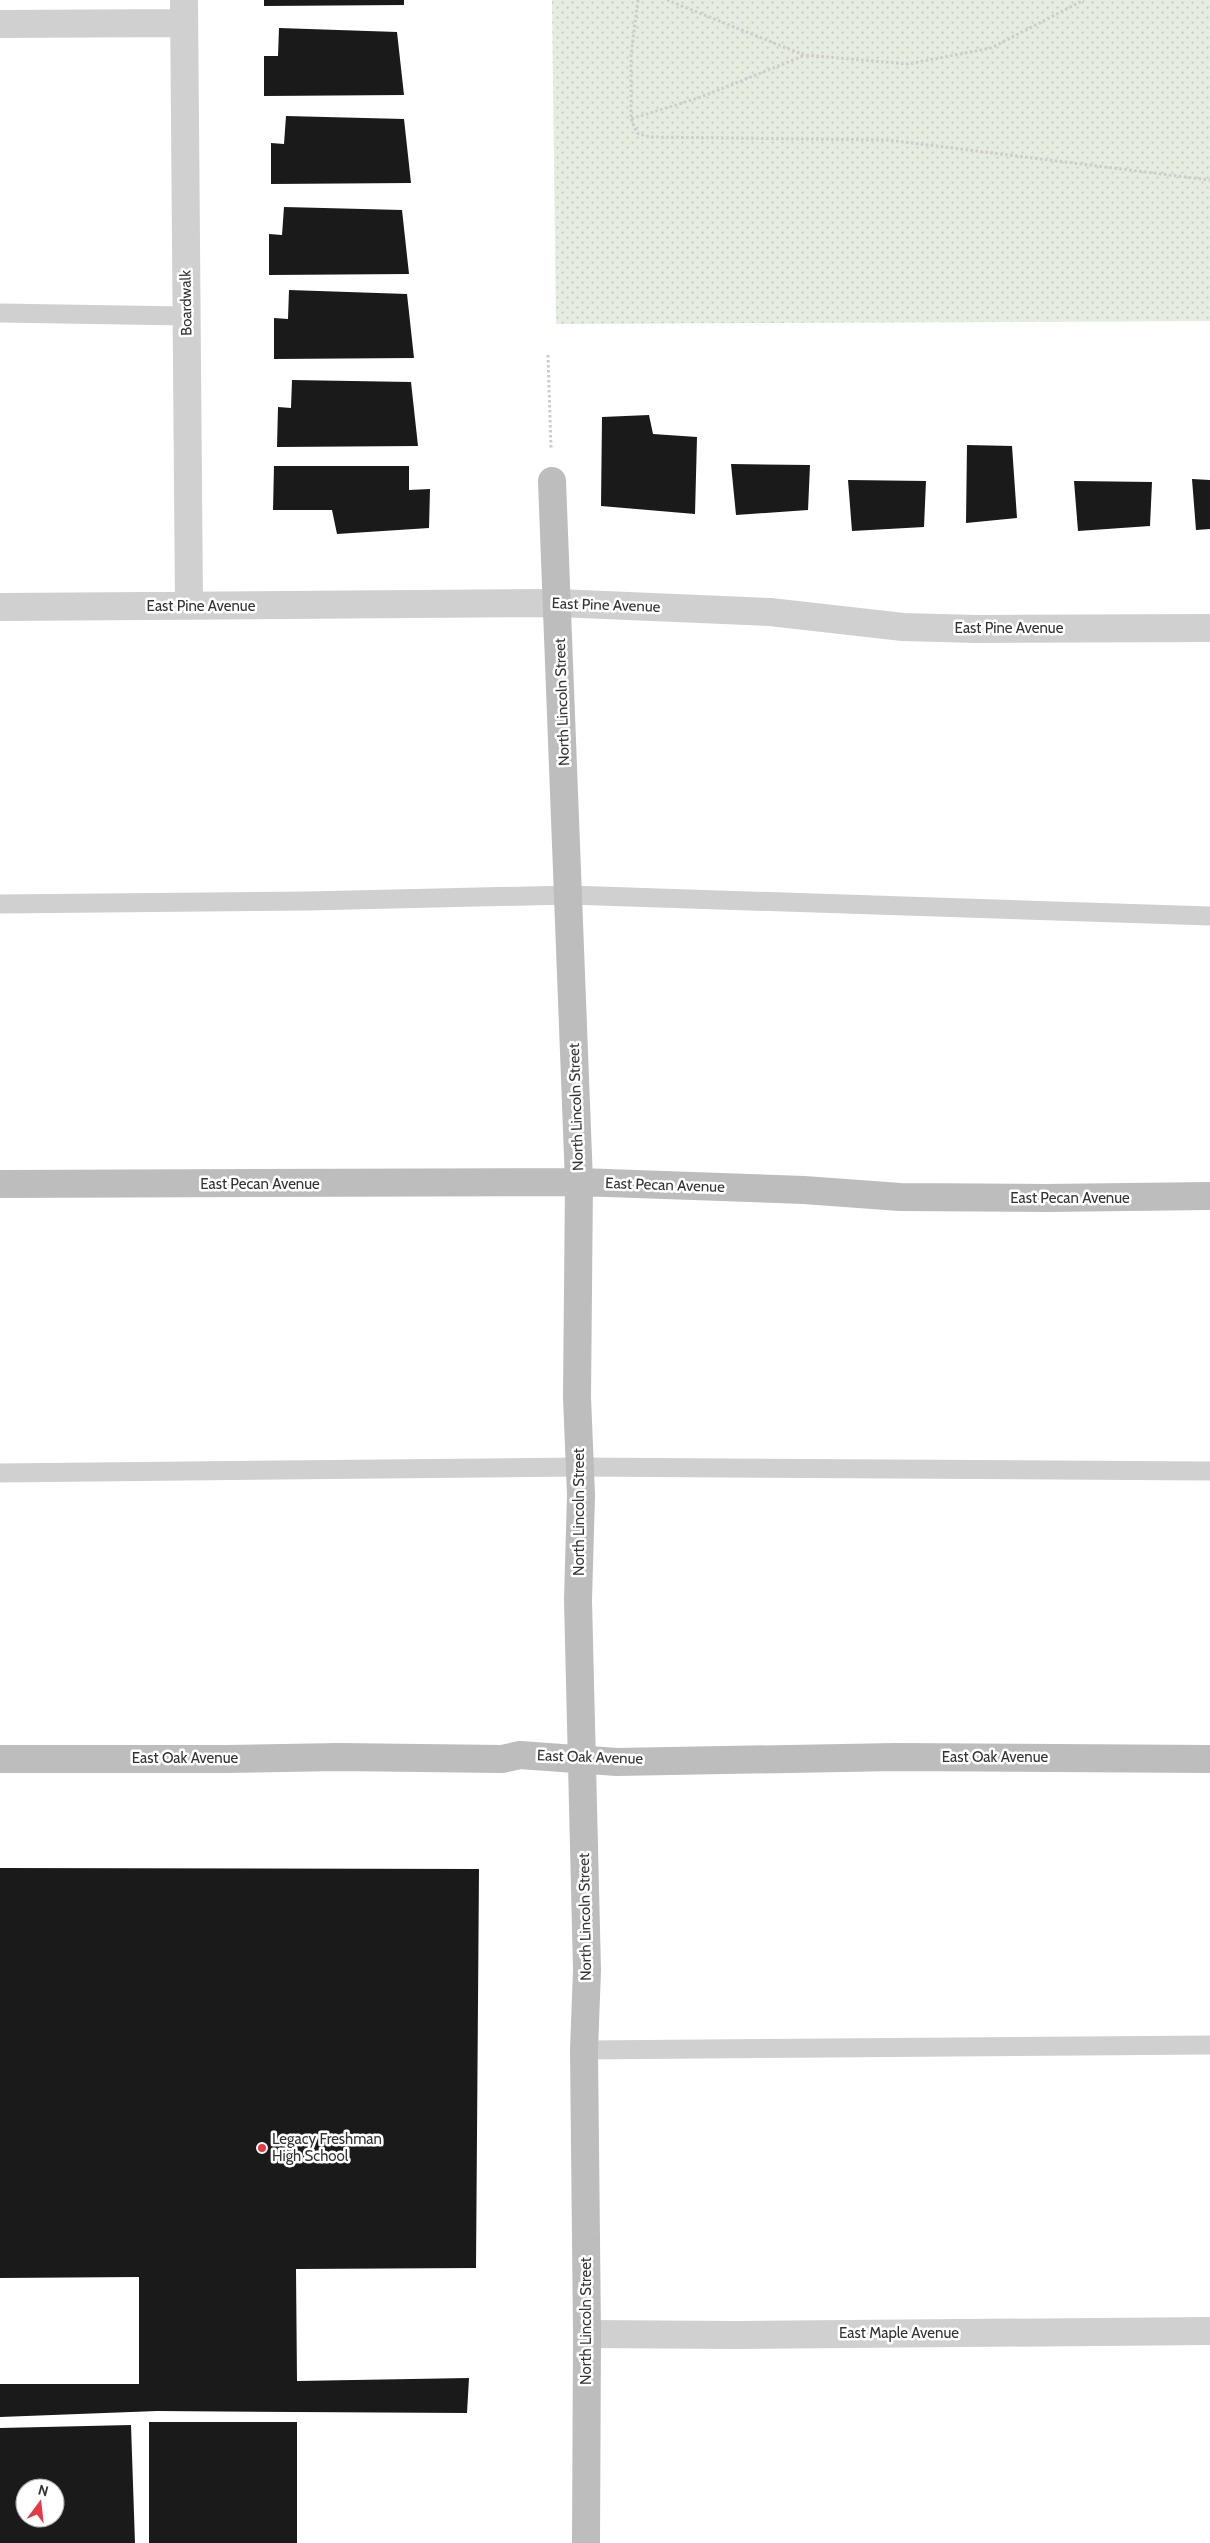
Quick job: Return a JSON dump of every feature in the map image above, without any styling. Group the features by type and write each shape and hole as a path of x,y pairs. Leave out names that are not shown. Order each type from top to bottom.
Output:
{"street":[{"path":"0,24 183,12"},
{"name":"Boardwalk","path":"183,12 189,606"},
{"name":"North Lincoln Street","path":"552,481 579,1182 577,1397 580,1467 578,1600 583,1759 586,1970 584,2050 588,2334 586,2543"},
{"name":"East Pine Avenue","path":"0,607 558,603 770,612 903,627 976,629 1210,628"},
{"name":"East Pecan Avenue","path":"0,1184 579,1182 804,1190 900,1197 1210,1196"},
{"name":"East Oak Avenue","path":"0,1759 226,1759 339,1756 502,1758 520,1755 616,1762 896,1757 1210,1759"},
{"name":"East Maple Avenue","path":"588,2334 737,2335 1210,2331"}],"lane":[{"path":"0,313 186,316"},
{"path":"0,904 309,901 569,895 1210,916"},
{"path":"0,1473 580,1467 1210,1471"},
{"path":"584,2050 1210,2046"}],"path":[{"path":"638,0 631,55 631,119 636,133 650,137 888,140 1210,180"},
{"path":"667,0 804,56 908,64 992,48 1084,0"},
{"path":"631,119 701,97 804,56"},
{"path":"548,355 552,481"}],"shaded area":[{"path":"552,0 1210,0 1210,321 556,324"}],"building":[{"path":"264,0 404,0 404,5 264,6"},
{"path":"279,28 397,32 404,95 264,96 264,56 278,56"},
{"path":"286,116 404,119 411,183 271,184 271,143 284,144"},
{"path":"284,207 402,210 409,274 269,275 269,234 282,235"},
{"path":"289,290 407,294 414,358 274,359 274,318 288,319"},
{"path":"292,380 411,382 418,446 277,447 278,407 291,408"},
{"path":"649,415 653,434 697,437 695,514 601,506 602,417"},
{"path":"967,445 1012,446 1017,518 966,523"},
{"path":"731,464 810,465 808,510 736,515"},
{"path":"274,466 409,466 409,490 430,489 429,528 337,534 332,510 273,510"},
{"path":"1192,479 1210,480 1210,529 1196,530"},
{"path":"848,480 926,481 924,527 852,531"},
{"path":"1074,481 1152,482 1150,526 1078,531"},
{"path":"0,1868 479,1869 476,2268 296,2269 297,2381 469,2378 467,2413 157,2411 0,2417 0,2384 139,2384 139,2277 0,2278"},
{"path":"149,2422 297,2422 297,2543 149,2543"},
{"path":"131,2425 135,2543 0,2543 0,2428"}],"place":[{"name":"Legacy Freshman High School","path":"262,2148"}]}
